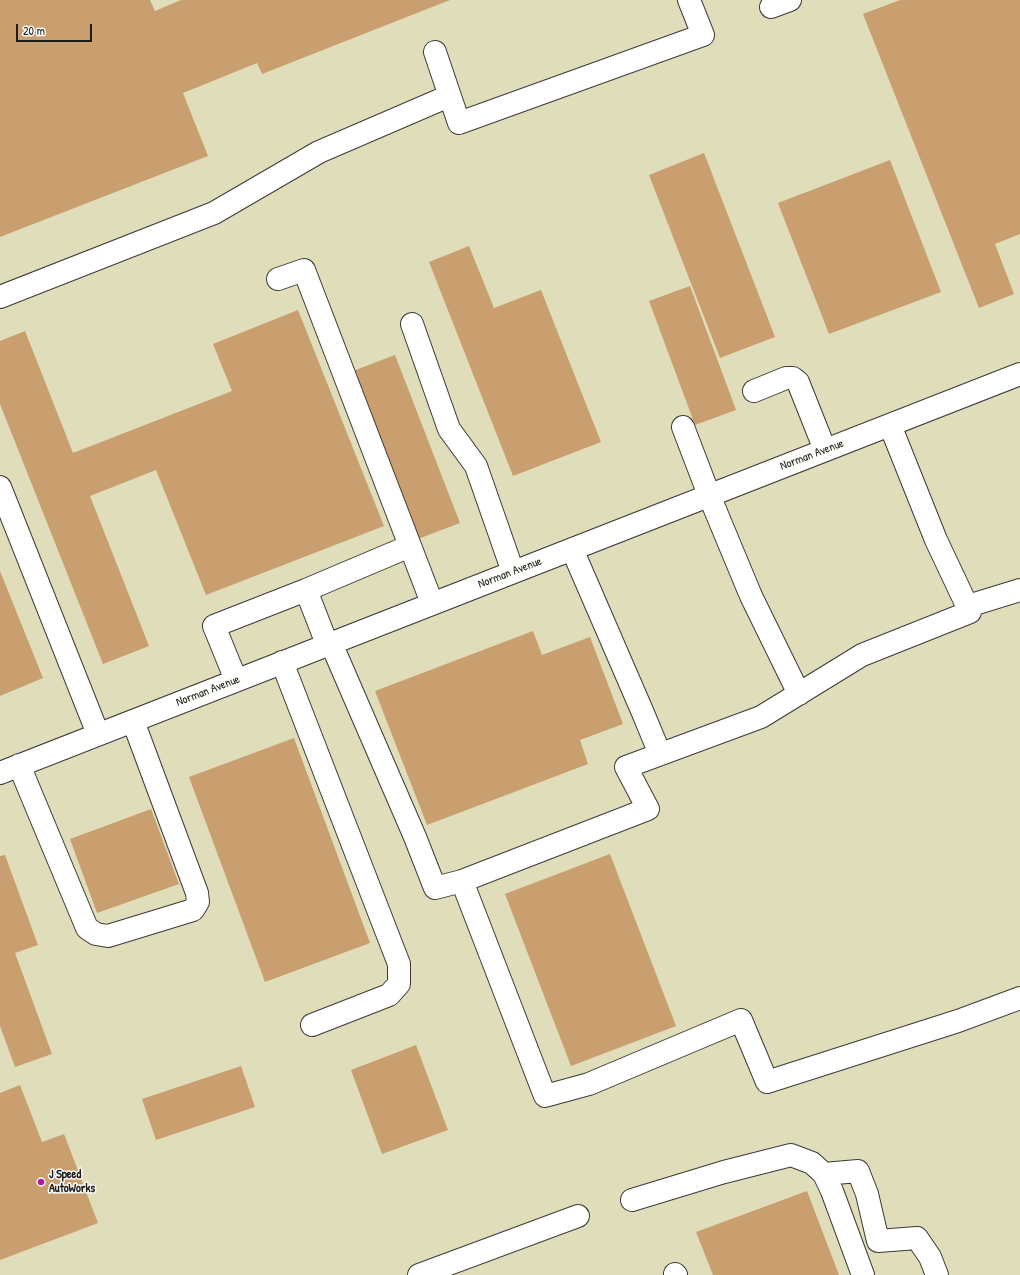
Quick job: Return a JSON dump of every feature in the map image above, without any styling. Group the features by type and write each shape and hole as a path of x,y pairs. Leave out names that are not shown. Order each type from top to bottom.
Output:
{"street":[{"path":"435,52 459,123 703,35 690,0"},
{"path":"0,297 214,212 319,152 449,96"},
{"path":"278,279 304,270 330,334 432,604"},
{"path":"412,324 449,429 476,466 513,572"},
{"name":"Norman Avenue","path":"9,769 1020,374"},
{"path":"754,391 786,378 793,378 798,382 825,450"},
{"path":"306,590 415,837 435,888 462,881 648,809 626,767 761,717 862,655 970,612 936,540 890,425"},
{"path":"682,427 751,596 799,694"},
{"path":"0,487 98,734"},
{"path":"236,680 214,626 306,590 410,546"},
{"path":"572,549 660,754"},
{"path":"968,606 1020,590"},
{"path":"282,662 399,964 399,984 389,995 312,1025"},
{"path":"9,769 87,928 96,934 108,936 192,910 198,902 197,893 133,721"},
{"path":"462,881 545,1096 589,1084 741,1020 767,1082 958,1021 1020,998"},
{"path":"632,1200 724,1172 791,1155 812,1162 824,1174 832,1191 863,1275"},
{"path":"824,1174 858,1171 867,1194 878,1241 916,1238 930,1257 937,1275"},
{"path":"419,1275 578,1216"}],"shaded area":[{"path":"0,0 1020,0 1020,1275 0,1275"}],"building":[{"path":"0,0 150,0 155,11 181,0 450,0 262,74 257,63 183,93 208,156 0,237"},
{"path":"900,0 1020,0 1020,234 995,244 1014,294 979,308 863,14"},
{"path":"704,153 775,337 720,358 649,175"},
{"path":"890,160 941,292 829,334 778,203"},
{"path":"469,246 494,308 541,290 601,442 513,476 429,262"},
{"path":"690,286 736,410 695,425 649,301"},
{"path":"298,310 384,526 206,595 156,470 90,496 149,646 103,664 0,404 0,341 25,331 73,453 232,391 213,344"},
{"path":"395,355 460,523 418,539 353,371"},
{"path":"0,571 43,678 0,696"},
{"path":"533,631 542,655 590,637 623,724 580,740 588,764 427,825 375,691"},
{"path":"294,738 370,943 265,982 189,777"},
{"path":"151,809 179,884 97,913 70,839"},
{"path":"610,854 676,1026 571,1066 505,894"},
{"path":"5,855 38,945 15,953 52,1054 15,1067 0,1026 0,856"},
{"path":"416,1045 448,1130 382,1154 351,1070"},
{"path":"241,1066 255,1107 156,1140 142,1099"},
{"name":"J Speed AutoWorks","path":"20,1085 42,1142 64,1134 98,1223 0,1260 0,1093"},
{"path":"807,1191 839,1275 713,1275 696,1232"}],"place":[{"name":"J Speed AutoWorks","path":"41,1182"}]}
